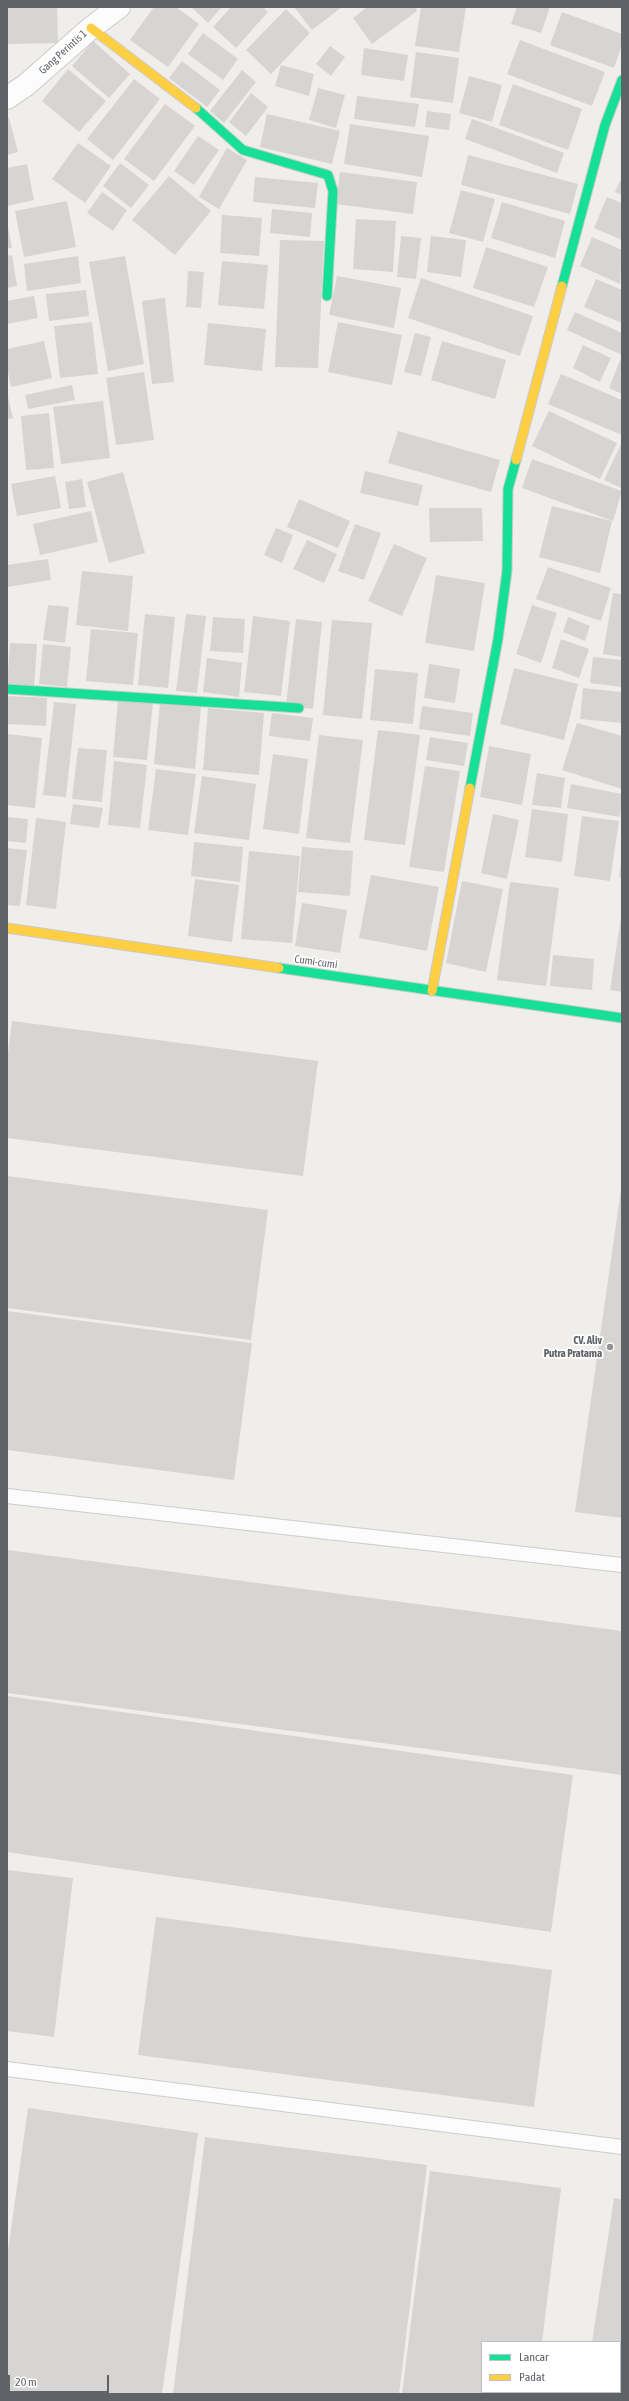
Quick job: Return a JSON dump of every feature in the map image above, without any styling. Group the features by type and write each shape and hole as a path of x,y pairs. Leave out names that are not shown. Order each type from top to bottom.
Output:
{"street":[{"name":"Gang Perintis 1","path":"7,98 26,85 91,28 119,7"},
{"path":"91,28 191,103 243,150 328,175 333,191 327,296"},
{"path":"432,991 498,639 507,571 508,489 605,125 622,80"},
{"path":"7,689 299,708"},
{"name":"Cumi-cumi","path":"7,928 622,1018"}],"lane":[{"path":"7,1496 622,1565"},
{"path":"7,2069 622,2147"}],"building":[{"path":"7,7 57,7 58,43 7,44"},
{"path":"154,7 176,7 199,24 168,67 130,40"},
{"path":"191,7 222,7 208,23"},
{"path":"231,7 263,7 268,12 236,48 213,27"},
{"path":"294,7 342,7 312,30"},
{"path":"367,7 415,7 417,11 372,44 353,18"},
{"path":"421,7 466,7 459,52 415,46"},
{"path":"517,7 550,7 541,33 511,24"},
{"path":"286,9 310,33 271,74 246,50"},
{"path":"562,12 622,34 622,45 614,68 550,45"},
{"path":"203,33 238,59 223,80 188,54"},
{"path":"520,40 605,72 592,106 507,74"},
{"path":"93,41 130,74 109,98 72,66"},
{"path":"330,46 345,57 331,76 316,64"},
{"path":"364,48 408,55 404,81 361,75"},
{"path":"416,52 459,58 453,103 410,97"},
{"path":"182,61 220,90 207,107 169,78"},
{"path":"281,65 314,74 309,96 275,86"},
{"path":"68,69 106,101 79,132 42,101"},
{"path":"242,70 256,82 224,123 210,111"},
{"path":"469,76 502,85 492,122 459,113"},
{"path":"134,79 160,99 113,160 87,139"},
{"path":"513,84 582,109 568,150 499,125"},
{"path":"318,88 345,95 336,128 309,120"},
{"path":"251,93 268,107 246,136 229,122"},
{"path":"357,96 419,104 415,127 354,119"},
{"path":"165,104 195,126 154,181 124,159"},
{"path":"427,111 451,114 449,130 425,127"},
{"path":"267,114 340,131 332,164 260,147"},
{"path":"9,118 18,152 7,155 7,119"},
{"path":"472,119 564,153 557,173 465,139"},
{"path":"350,124 429,136 422,177 344,164"},
{"path":"198,136 219,150 194,185 174,171"},
{"path":"78,143 111,166 85,203 52,179"},
{"path":"227,148 247,160 219,209 199,197"},
{"path":"468,155 578,184 570,214 461,185"},
{"path":"120,163 149,185 131,208 103,186"},
{"path":"27,164 34,200 7,206 7,168"},
{"path":"340,172 417,182 413,214 336,204"},
{"path":"169,176 211,211 175,255 132,220"},
{"path":"255,177 318,183 315,208 253,202"},
{"path":"622,177 622,195 615,192"},
{"path":"461,190 495,199 483,242 449,233"},
{"path":"102,192 127,210 113,231 87,213"},
{"path":"607,197 622,203 622,240 594,228"},
{"path":"67,201 76,247 24,257 15,211"},
{"path":"502,202 565,221 555,258 491,238"},
{"path":"272,209 312,213 310,237 270,233"},
{"path":"222,215 262,218 259,256 220,253"},
{"path":"356,219 396,221 393,272 353,269"},
{"path":"7,222 12,248 7,248"},
{"path":"401,236 421,238 416,279 397,277"},
{"path":"431,236 466,240 461,277 427,272"},
{"path":"592,237 622,250 620,284 580,266"},
{"path":"280,240 324,241 318,368 275,367"},
{"path":"486,247 548,267 534,307 473,288"},
{"path":"12,255 17,286 7,288 7,256"},
{"path":"78,256 81,283 27,291 24,264"},
{"path":"125,256 144,364 108,371 89,262"},
{"path":"222,261 268,265 264,309 218,305"},
{"path":"188,271 204,272 201,308 186,307"},
{"path":"337,276 401,288 394,328 329,315"},
{"path":"421,278 533,316 520,356 408,318"},
{"path":"596,279 622,290 622,323 584,307"},
{"path":"86,290 89,316 49,321 46,294"},
{"path":"34,296 38,318 7,324 7,301"},
{"path":"165,298 174,382 152,384 142,301"},
{"path":"575,312 622,333 622,355 567,330"},
{"path":"92,322 98,374 60,378 54,326"},
{"path":"338,322 402,335 392,385 328,372"},
{"path":"208,323 266,329 262,371 204,365"},
{"path":"415,333 431,337 421,376 404,372"},
{"path":"44,341 52,378 11,387 7,367 7,349"},
{"path":"442,341 506,360 495,399 431,380"},
{"path":"583,345 611,358 600,382 573,368"},
{"path":"620,360 622,361 622,394 609,388"},
{"path":"144,372 154,440 116,445 106,378"},
{"path":"561,374 622,400 622,435 548,404"},
{"path":"72,385 75,400 28,409 25,395"},
{"path":"7,393 13,418 7,419"},
{"path":"103,401 110,458 61,464 53,407"},
{"path":"549,411 617,443 600,479 532,446"},
{"path":"49,413 54,468 26,470 21,416"},
{"path":"398,431 500,460 491,492 388,463"},
{"path":"621,444 622,485 621,488 604,480"},
{"path":"532,459 622,491 613,521 522,488"},
{"path":"365,471 423,485 418,506 360,493"},
{"path":"123,472 145,553 109,563 87,482"},
{"path":"55,476 61,508 17,516 11,484"},
{"path":"82,479 86,507 69,509 65,482"},
{"path":"299,499 350,521 338,548 287,527"},
{"path":"552,506 612,521 600,573 539,557"},
{"path":"429,508 482,508 483,541 430,542"},
{"path":"91,511 98,542 40,555 33,524"},
{"path":"355,524 381,533 364,580 338,571"},
{"path":"276,528 293,535 282,563 264,555"},
{"path":"307,540 337,554 324,583 293,569"},
{"path":"394,544 427,558 402,616 368,601"},
{"path":"48,559 51,580 7,587 7,565"},
{"path":"548,567 611,588 601,621 536,599"},
{"path":"82,571 133,576 128,631 76,625"},
{"path":"436,575 485,583 474,651 425,643"},
{"path":"613,593 622,594 622,657 603,654"},
{"path":"48,605 69,607 65,643 43,640"},
{"path":"532,605 557,613 541,663 516,654"},
{"path":"145,614 175,617 168,688 138,685"},
{"path":"186,614 206,616 197,693 176,691"},
{"path":"253,616 290,621 281,696 244,692"},
{"path":"213,617 245,619 243,653 210,651"},
{"path":"568,617 590,626 585,641 563,632"},
{"path":"296,619 322,622 313,709 286,705"},
{"path":"332,620 372,623 362,719 323,715"},
{"path":"91,629 138,633 133,685 86,681"},
{"path":"561,639 589,649 579,678 552,668"},
{"path":"10,643 37,644 34,687 7,685"},
{"path":"43,644 71,647 67,687 39,684"},
{"path":"593,657 622,660 622,687 590,683"},
{"path":"207,658 242,663 239,697 203,692"},
{"path":"429,664 460,669 455,703 424,698"},
{"path":"514,668 578,684 564,740 500,724"},
{"path":"375,669 418,673 413,724 370,720"},
{"path":"583,688 622,692 622,723 580,719"},
{"path":"7,696 47,698 46,726 7,724"},
{"path":"118,700 153,703 147,760 113,757"},
{"path":"54,702 76,704 66,797 43,795"},
{"path":"160,703 201,707 195,769 154,764"},
{"path":"422,706 473,713 470,736 419,729"},
{"path":"208,708 264,713 259,775 203,770"},
{"path":"272,713 313,718 310,741 269,736"},
{"path":"577,723 622,736 622,789 562,770"},
{"path":"378,730 420,735 405,845 364,840"},
{"path":"7,734 42,738 35,808 7,805"},
{"path":"319,735 363,740 350,843 306,838"},
{"path":"430,737 468,743 464,766 426,760"},
{"path":"489,746 531,754 522,805 480,797"},
{"path":"78,748 107,750 102,802 72,799"},
{"path":"273,754 308,759 299,834 263,829"},
{"path":"114,761 147,765 140,828 108,825"},
{"path":"425,766 460,771 444,872 409,867"},
{"path":"156,769 196,774 188,835 148,830"},
{"path":"537,773 565,778 561,808 532,805"},
{"path":"202,776 256,784 249,840 194,833"},
{"path":"571,784 622,794 620,817 567,808"},
{"path":"73,804 103,808 99,828 70,824"},
{"path":"532,809 568,814 562,862 525,857"},
{"path":"493,814 519,820 507,879 481,873"},
{"path":"582,816 619,821 610,881 574,876"},
{"path":"7,817 28,819 26,843 7,841"},
{"path":"36,818 66,822 56,909 26,905"},
{"path":"194,842 243,847 240,882 191,876"},
{"path":"302,847 353,851 350,896 298,892"},
{"path":"7,848 27,850 20,906 7,905"},
{"path":"249,851 300,856 292,943 241,939"},
{"path":"622,864 622,878 619,877"},
{"path":"371,875 439,887 427,951 359,938"},
{"path":"195,879 239,885 232,942 188,936"},
{"path":"462,881 503,889 486,972 446,963"},
{"path":"510,882 559,888 546,986 497,980"},
{"path":"302,903 347,910 340,953 295,946"},
{"path":"622,917 622,992 610,990"},
{"path":"553,955 594,959 592,990 550,986"},
{"path":"12,1021 318,1061 303,1176 7,1138 7,1061"},
{"path":"7,1176 268,1210 251,1340 7,1308"},
{"name":"CV. Aliv Putra Pratama","path":"622,1189 622,1518 575,1512"},
{"path":"7,1311 252,1343 234,1480 7,1450"},
{"path":"7,1550 622,1631 622,1775 7,1693"},
{"path":"7,1696 573,1775 551,1932 7,1852"},
{"path":"7,1870 73,1878 54,2037 7,2031"},
{"path":"156,1917 552,1970 534,2107 138,2055"},
{"path":"28,2108 198,2133 162,2394 7,2394 7,2258"},
{"path":"205,2137 427,2165 399,2394 173,2394"},
{"path":"430,2171 561,2188 542,2341 481,2341 481,2393 535,2394 402,2394"},
{"path":"614,2198 622,2199 622,2394 584,2394 621,2393 621,2341 592,2341"}],"traffic: fast":[{"path":"562,286 605,125 622,80"},
{"path":"196,108 243,150 328,175 333,191 327,296"},
{"path":"470,788 498,639 507,571 508,489 516,460"},
{"path":"7,689 299,708"},
{"path":"279,968 622,1018"}],"traffic: slow":[{"path":"91,28 196,108"},
{"path":"516,460 562,286"},
{"path":"432,991 470,788"},
{"path":"7,928 279,968"}],"place":[{"name":"CV. Aliv Putra Pratama","path":"610,1347"}]}
